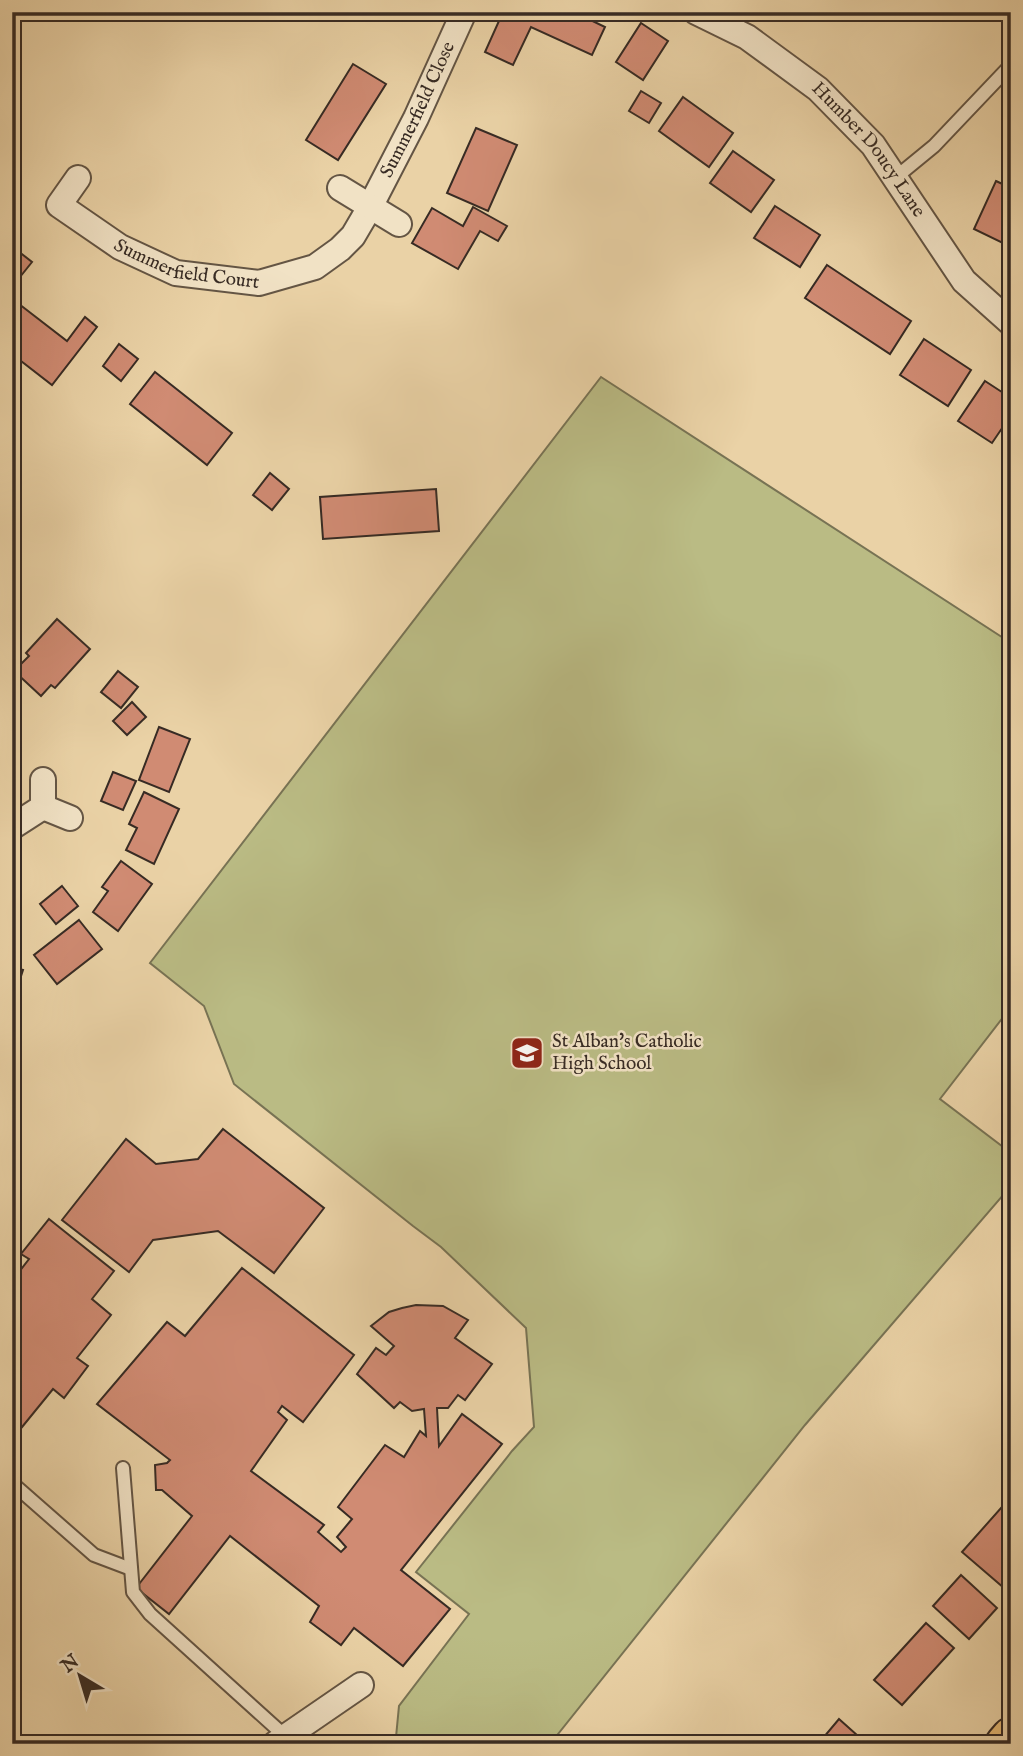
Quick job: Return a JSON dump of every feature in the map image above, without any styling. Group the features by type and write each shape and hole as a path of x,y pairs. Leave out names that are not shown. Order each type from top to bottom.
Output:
{"main road":[{"path":"1005,1744 1011,1738"}],"street":[{"name":"Summerfield Close","path":"370,206 416,118 464,12"},
{"name":"Humber Doucy Lane","path":"696,12 747,37 818,89 873,145 964,281 1011,323"},
{"name":"Summerfield Court","path":"78,178 59,205 120,247 176,273 259,283 315,267 353,236 370,206"},
{"path":"340,188 399,224"},
{"path":"43,780 43,807"},
{"path":"43,807 70,818"},
{"path":"12,827 43,807"},
{"path":"280,1740 361,1685"}],"lane":[{"path":"895,178 934,146 1011,65"},
{"path":"123,1468 133,1592 150,1614 280,1740"},
{"path":"12,1483 94,1555 131,1569"}],"green space":[{"name":"St Alban's Catholic High School","path":"601,377 1011,643 1011,1007 940,1099 1011,1153 1011,1186 805,1425 550,1744 393,1744 399,1706 469,1614 416,1572 534,1427 526,1328 441,1247 234,1084 204,1006 150,963"}],"building":[{"path":"503,12 574,12 605,27 592,55 531,27 513,65 485,52"},
{"path":"641,23 668,41 643,80 616,62"},
{"path":"353,64 386,84 338,160 306,140"},
{"path":"641,91 661,103 649,123 629,111"},
{"path":"683,97 733,133 709,167 659,131"},
{"path":"476,128 517,145 488,211 447,193"},
{"path":"733,151 774,180 751,212 710,183"},
{"path":"996,181 1011,188 1011,247 974,229"},
{"path":"775,206 820,235 800,267 754,238"},
{"path":"473,207 507,226 498,241 480,231 458,269 412,243 432,208 463,226"},
{"path":"18,251 32,262 12,287 12,258"},
{"path":"827,265 911,321 890,354 805,298"},
{"path":"19,304 67,341 85,317 97,327 52,385 12,354 12,313"},
{"path":"924,339 971,370 948,406 900,375"},
{"path":"119,344 138,359 121,381 103,366"},
{"path":"155,372 232,433 207,465 130,404"},
{"path":"985,381 1011,398 1011,415 992,443 958,421"},
{"path":"270,473 289,489 272,510 253,495"},
{"path":"436,489 439,531 323,539 320,497"},
{"path":"57,619 90,649 55,688 51,685 41,696 14,671 29,656 26,653"},
{"path":"118,671 138,687 121,708 101,692"},
{"path":"132,702 146,717 127,735 113,721"},
{"path":"159,727 190,739 169,792 139,780"},
{"path":"113,772 136,781 123,810 101,801"},
{"path":"144,792 179,809 154,864 126,850 137,828 129,824"},
{"path":"121,861 152,884 118,931 93,912 108,891 102,887"},
{"path":"62,886 78,906 56,924 40,904"},
{"path":"79,920 102,949 57,984 34,955"},
{"path":"12,967 23,970 13,1001 12,1001"},
{"path":"223,1129 324,1208 274,1273 218,1231 153,1240 129,1272 62,1220 126,1139 156,1164 198,1159"},
{"path":"49,1219 114,1271 92,1299 111,1315 77,1358 88,1366 64,1398 53,1389 18,1432 12,1427 12,1281 29,1259 21,1254"},
{"path":"242,1268 354,1355 303,1422 282,1406 278,1412 287,1420 251,1471 324,1525 318,1532 341,1552 346,1547 337,1537 352,1519 338,1507 385,1445 404,1457 420,1431 426,1436 424,1409 412,1411 400,1402 394,1408 357,1374 376,1348 386,1355 394,1346 371,1326 389,1312 402,1308 416,1305 443,1306 468,1320 455,1338 492,1364 465,1400 458,1395 448,1408 437,1408 439,1446 462,1414 502,1444 401,1570 450,1609 403,1666 354,1628 341,1645 310,1622 319,1606 230,1536 169,1614 136,1588 192,1516 162,1490 156,1490 155,1465 170,1460 97,1404 167,1322 185,1336"},
{"path":"1009,1499 1011,1501 1011,1594 962,1552"},
{"path":"961,1575 997,1608 969,1639 933,1606"},
{"path":"926,1623 954,1648 902,1705 874,1680"},
{"path":"839,1719 867,1744 818,1744"}],"place":[{"name":"St Alban's Catholic High School","path":"527,1053"}]}
